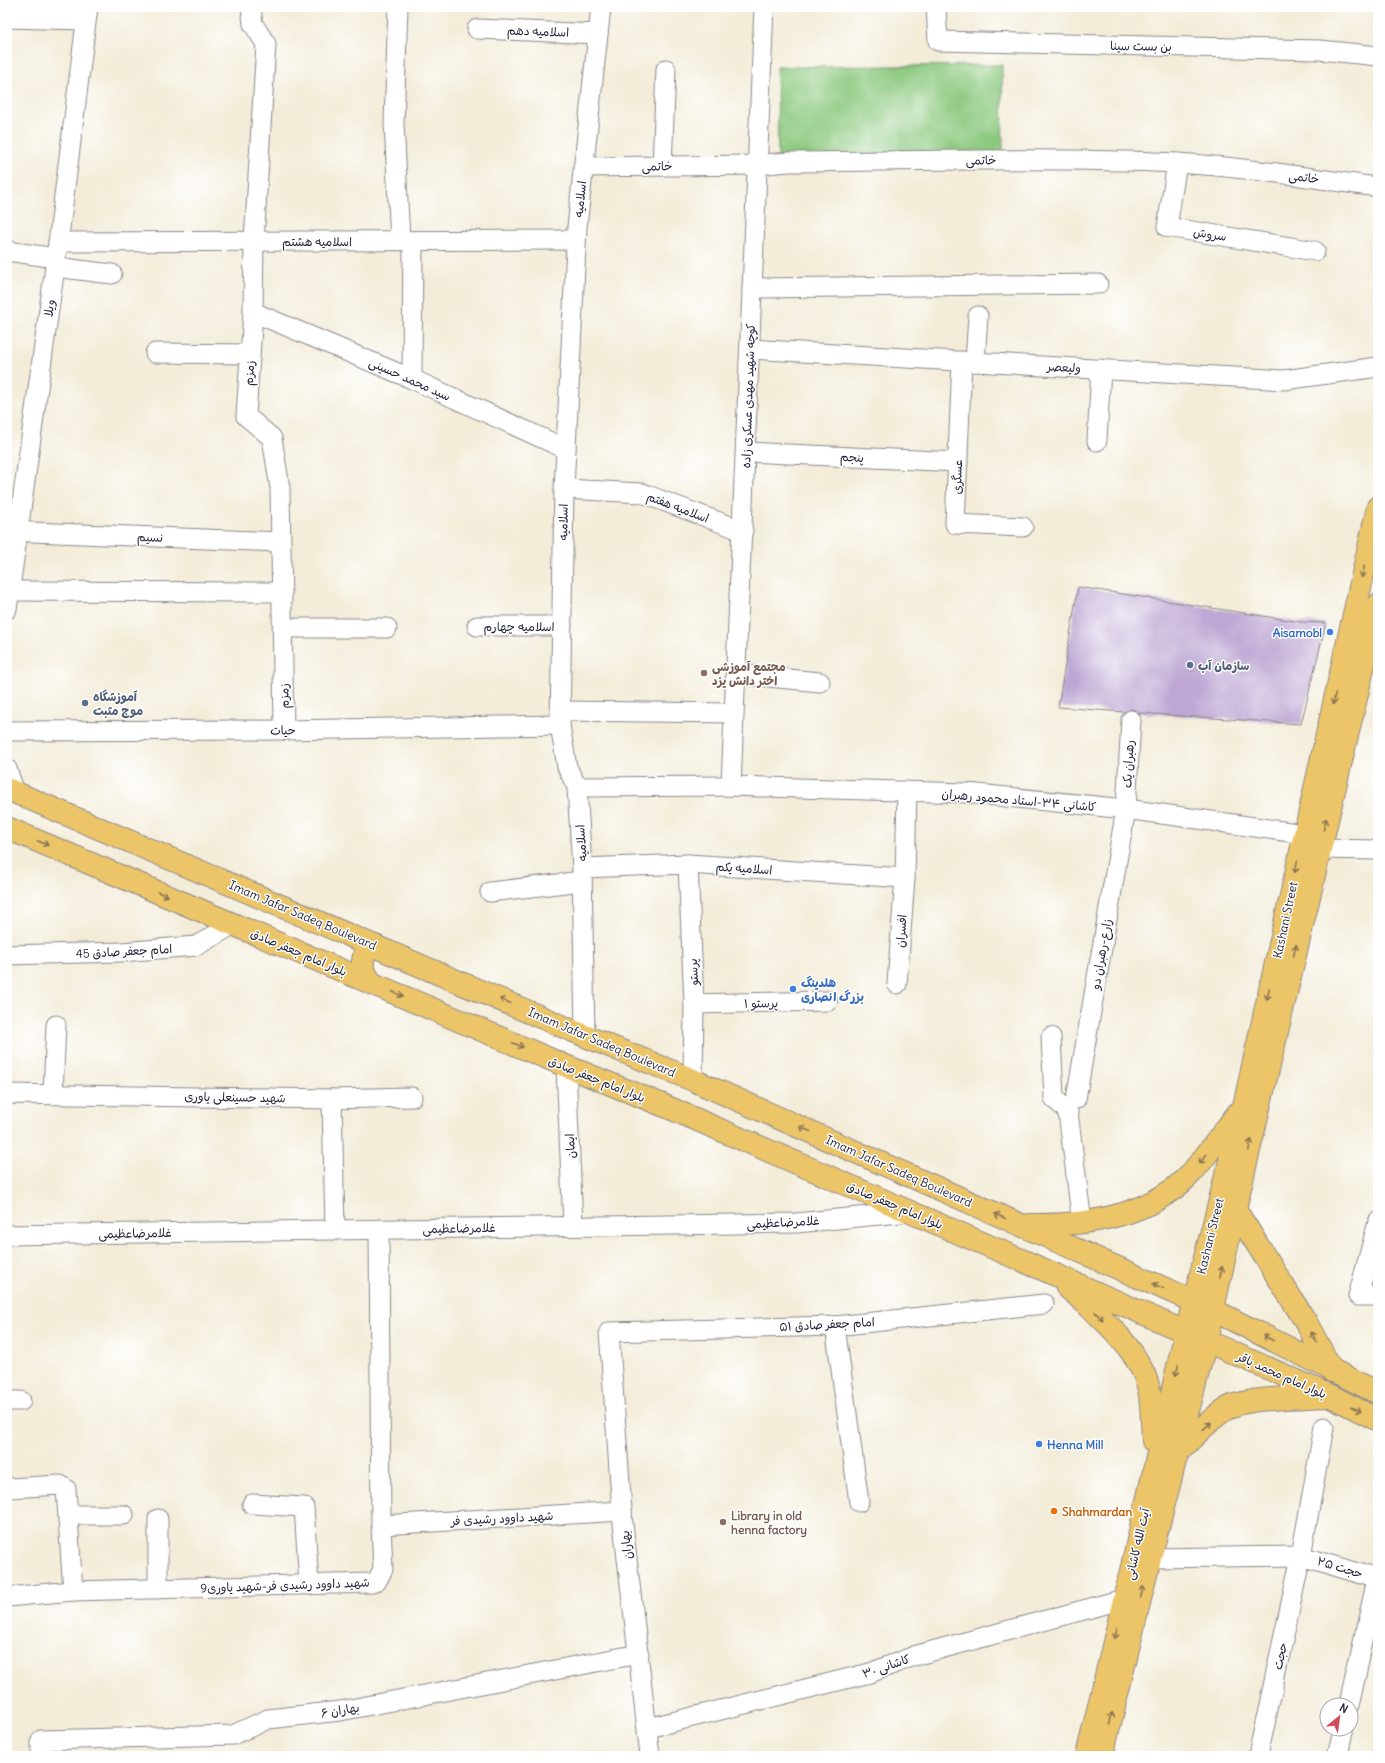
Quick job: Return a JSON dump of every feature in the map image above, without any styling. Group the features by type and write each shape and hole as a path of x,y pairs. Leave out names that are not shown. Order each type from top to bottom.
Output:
{"main road":[{"name":"Kashani Street","path":"1206,1341 1203,1306 1244,1106 1378,507"},
{"name":"Kashani Street","path":"1186,1332 1203,1306 1235,1209 1378,605"},
{"name":"Imam Jafar Sadeq Boulevard","path":"11,790 585,1036 693,1080 1203,1306"},
{"name":"بلوار امام جعفر صادق","path":"7,828 566,1066 665,1106 1186,1332"},
{"path":"319,960 336,959 342,954 346,945 344,937 339,931"},
{"path":"371,982 362,967 364,955 369,948 375,946"},
{"path":"1020,1225 1060,1225 1082,1223 1125,1214 1154,1201 1174,1188 1192,1172 1244,1106"},
{"path":"1235,1209 1306,1322 1332,1371"},
{"path":"1049,1272 1092,1308 1125,1344 1139,1363 1150,1394 1154,1464"},
{"name":"بلوار امام محمد باقر","path":"1203,1306 1378,1393"},
{"name":"بلوار امام محمد باقر","path":"1186,1332 1330,1396 1378,1420"},
{"name":"آیت الله کاشانی","path":"1086,1756 1186,1332"},
{"name":"آیت الله کاشانی","path":"1102,1756 1150,1558 1206,1341"},
{"path":"1178,1452 1211,1421 1230,1406 1248,1402 1330,1396"}],"street":[{"name":"زمزم","path":"251,7 254,24 266,44 254,241 253,312 246,416 272,438 280,488 284,730"},
{"path":"398,7 394,123 406,240 412,379"},
{"name":"اسلامیه","path":"585,1036 582,875 577,787 567,767 560,718 564,489 576,240 601,7"},
{"name":"کوچه شهید مهدی عسکری زاده","path":"732,786 756,165 764,7"},
{"name":"بن بست سینا","path":"936,7 938,41 1320,50 1378,56"},
{"path":"7,18 87,14"},
{"name":"ویلا","path":"8,600 13,532 56,255 87,14"},
{"name":"اسلامیه دهم","path":"477,29 598,34"},
{"path":"662,166 666,69"},
{"name":"خاتمی","path":"583,167 756,165 789,162 1003,160 1177,163 1378,187"},
{"name":"سروش","path":"1177,163 1167,227 1315,251"},
{"name":"اسلامیه هشتم","path":"56,255 254,241 576,240"},
{"path":"7,251 56,255 112,274"},
{"path":"752,288 1098,284"},
{"name":"سید محمد حسینی","path":"253,312 412,379 566,449"},
{"name":"عسگری","path":"978,316 968,362 958,462 955,524 1023,527"},
{"name":"ولیعصر","path":"750,349 1284,380 1378,367"},
{"path":"155,353 250,354"},
{"path":"1097,441 1101,369"},
{"name":"پنجم","path":"746,452 958,462"},
{"name":"اسلامیه هفتم","path":"564,489 642,493 743,531"},
{"name":"نسیم","path":"13,532 281,542"},
{"path":"8,600 282,592"},
{"name":"اسلامیه چهارم","path":"477,626 562,626"},
{"path":"283,628 387,628"},
{"path":"736,674 820,682"},
{"name":"حیات","path":"7,731 284,730 560,718 734,713"},
{"name":"رهبران یک","path":"1126,809 1131,720"},
{"path":"7,769 11,790"},
{"name":"کاشانی ۳۴-استاد محمود رهبران","path":"577,787 732,786 967,793 1126,809 1304,834"},
{"name":"افسران","path":"897,984 905,878 906,792"},
{"name":"زارع-رهبران دو","path":"1076,1099 1126,809"},
{"path":"1319,849 1378,850"},
{"name":"اسلامیه یکم","path":"490,892 582,875 688,864 905,878"},
{"name":"پرستو","path":"688,864 694,1004 693,1080"},
{"name":"امام جعفر صادق 45","path":"7,955 121,952 196,946 234,924"},
{"name":"پرستو ۱","path":"694,1004 828,1001"},
{"path":"53,1094 56,1025"},
{"path":"1051,1037 1054,1098 1068,1112 1082,1223"},
{"name":"ایمان","path":"566,1066 573,1226"},
{"name":"شهید حسینعلی یاوری","path":"7,1094 332,1099 412,1097"},
{"path":"332,1099 335,1230"},
{"name":"غلامرضاعظیمی","path":"7,1235 796,1223 910,1212"},
{"path":"1378,1222 1358,1296 1378,1296"},
{"name":"شهید داوود رشیدی فر-شهید یاوری9","path":"7,1597 73,1591 372,1583 377,1581 383,1569 381,1525 378,1230"},
{"name":"امام جعفر صادق ۵۱","path":"609,1332 835,1326 1044,1304"},
{"path":"835,1326 859,1502"},
{"name":"بهاران","path":"609,1332 622,1511 650,1756"},
{"name":"حجت","path":"1258,1756 1302,1556 1324,1427"},
{"path":"10,1488 60,1486 66,1490 73,1591"},
{"path":"252,1504 304,1507 309,1585"},
{"name":"شهید داوود رشیدی فر","path":"381,1525 622,1511"},
{"path":"68,1515 124,1515"},
{"path":"158,1519 158,1589"},
{"path":"1150,1558 1302,1556"},
{"name":"حجت ۲۵","path":"1302,1556 1377,1579"},
{"path":"1351,1697 1377,1579"},
{"name":"کاشانی ۳۰","path":"648,1728 870,1673 914,1656 1124,1599"},
{"name":"بهاران ۶","path":"41,1748 233,1735 268,1719 340,1711 639,1654"},
{"path":"1338,1753 1342,1737"}],"green space":[{"path":"1002,65 1003,160 778,162 777,67"}],"building":[{"name":"سازمان آب","path":"1078,587 1301,622 1326,623 1301,724 1139,713 1132,709 1124,712 1058,707"}],"place":[{"name":"Aisamobl","path":"1330,632"},
{"name":"سازمان آب","path":"1190,665"},
{"name":"مجتمع آموزشی اختر دانش یزد","path":"704,673"},
{"name":"آموزشگاه موج مثبت","path":"85,703"},
{"name":"هلدینگ بزرگ انصاری","path":"793,989"},
{"name":"Henna Mill","path":"1039,1444"},
{"name":"Shahmardan","path":"1054,1511"},
{"name":"Library in old henna factory","path":"723,1522"}]}
